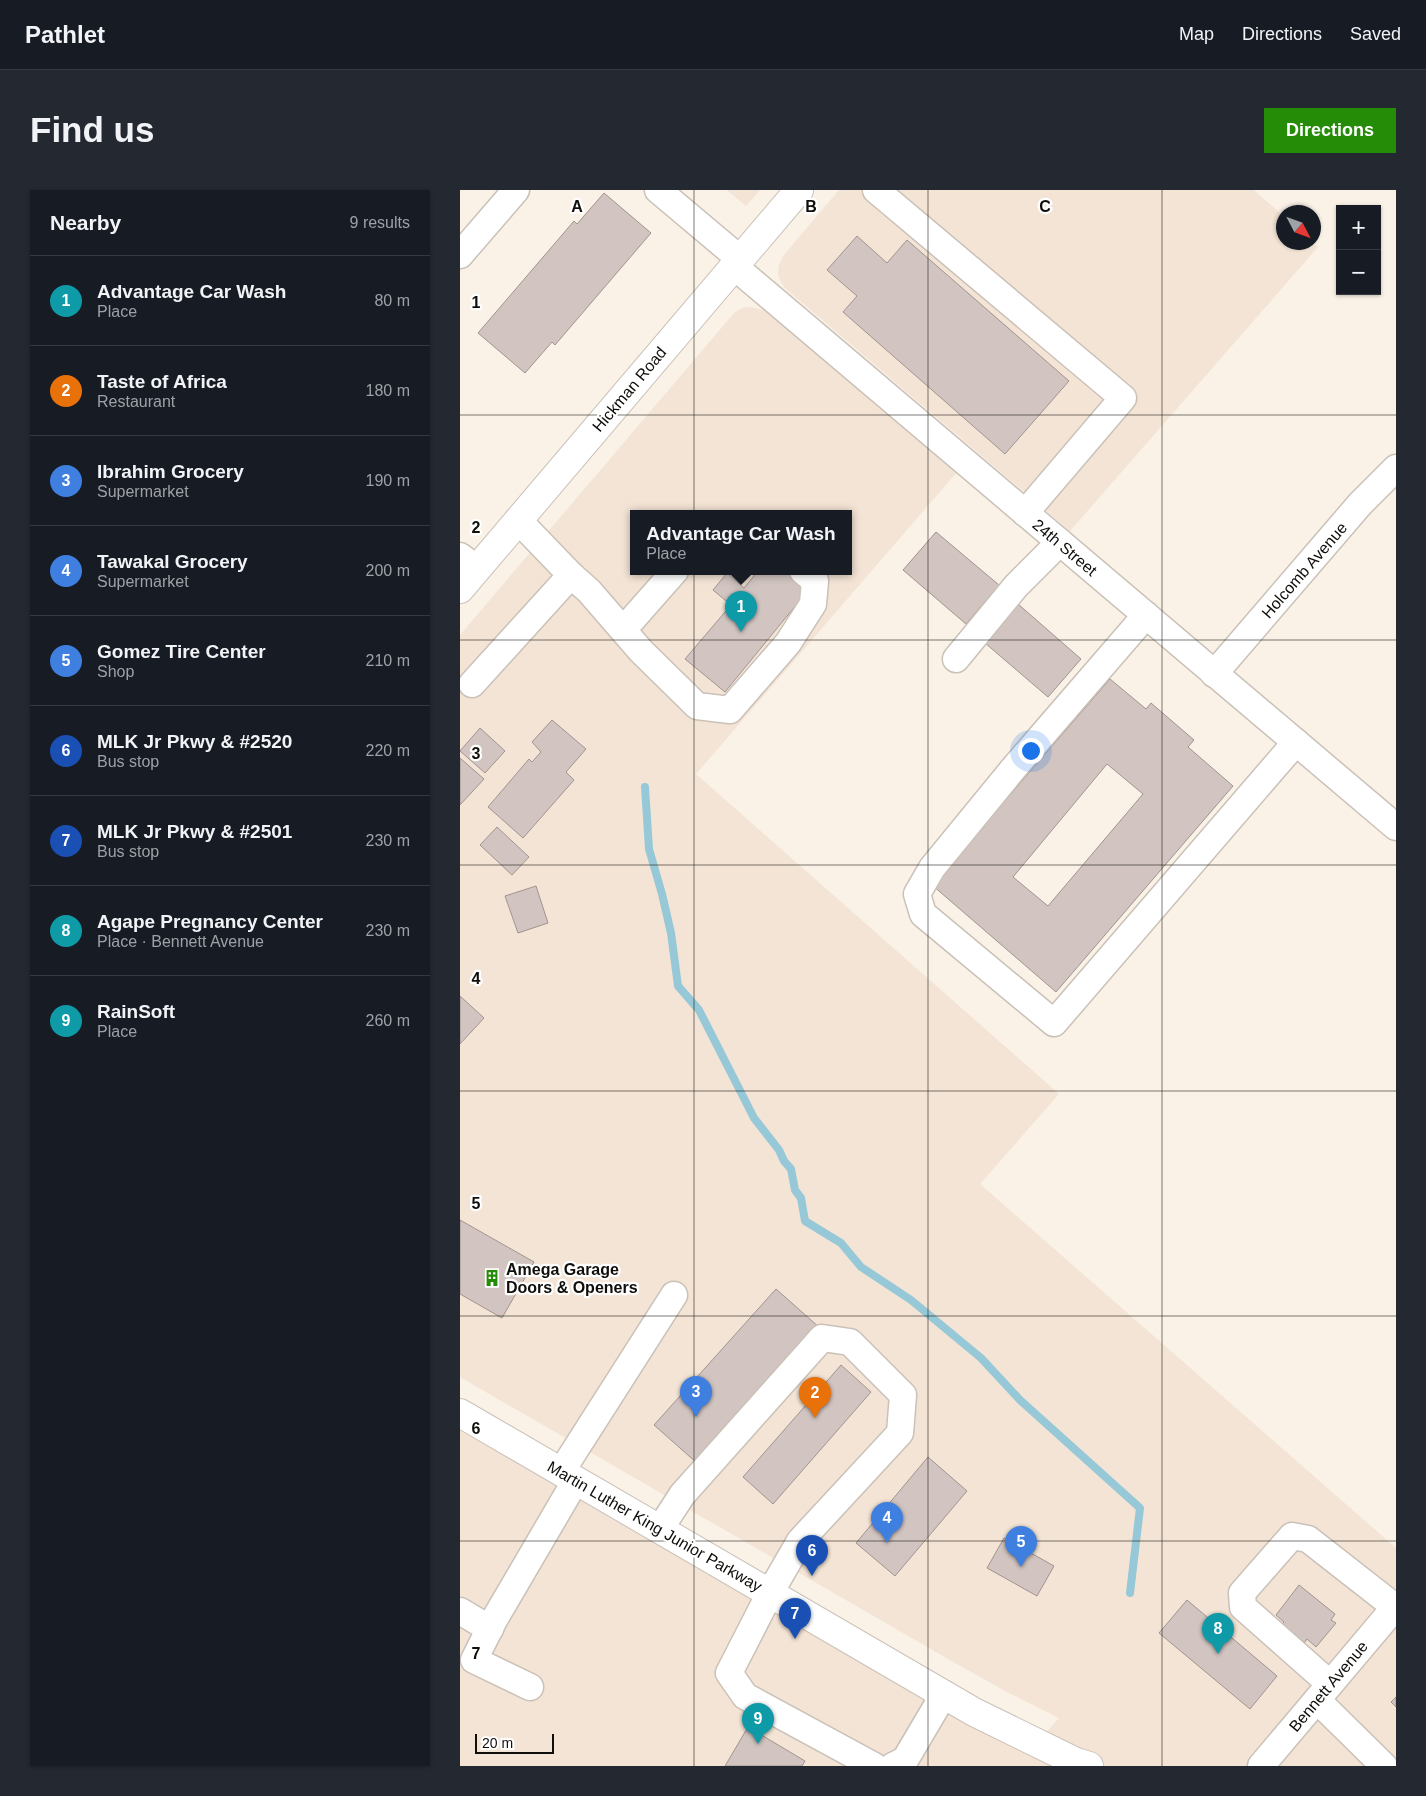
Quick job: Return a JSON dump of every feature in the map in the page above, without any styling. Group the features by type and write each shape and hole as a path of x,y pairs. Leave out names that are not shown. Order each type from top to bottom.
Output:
{"main road":[{"name":"Hickman Road","path":"465,571 518,520 799,190"},
{"name":"Martin Luther King Junior Parkway","path":"460,1413 974,1712 1076,1762 1089,1766"}],"street":[{"path":"460,254 516,190"},
{"name":"24th Street","path":"658,190 737,262 1025,513 1396,827"},
{"path":"876,190 1124,398 1025,513"},
{"name":"Holcomb Avenue","path":"1214,674 1360,504 1396,468"},
{"path":"518,520 571,575 590,591 641,651 697,706 730,710 788,643 813,604 816,581 808,575"},
{"path":"956,659 1016,586 1060,542"},
{"path":"464,685 571,575"},
{"path":"623,630 671,575"},
{"path":"1146,615 1013,769 932,868 917,894 923,914 1054,1023 1296,742"},
{"path":"530,1687 467,1660 490,1629 550,1522 568,1476 674,1295"},
{"path":"660,1530 682,1495 822,1338 850,1342 903,1395 900,1434 800,1540 770,1593 729,1674 745,1696 874,1766"},
{"path":"1384,1766 1323,1692 1243,1607 1242,1593 1292,1536 1308,1539 1396,1607"},
{"name":"Bennett Avenue","path":"1260,1766 1396,1607"},
{"path":"460,1611 490,1629"},
{"path":"893,1766 905,1760 944,1694"}],"shaded area":[{"path":"727,190 760,190 746,206"},
{"path":"839,190 1254,190 1276,210 1276,250 1315,250 1070,531 786,289 778,274 783,256"},
{"path":"750,307 764,310 957,472 696,774 1059,1094 980,1184 1396,1548 1396,1766 460,1766 460,1413 1037,1743 1059,1718 955,1663 460,1377 460,635 735,312 742,308"}],"building":[{"path":"604,193 651,233 555,345 552,342 525,373 478,333 574,221 577,224"},
{"path":"857,236 887,263 907,240 1069,381 1005,454 843,312 857,296 827,270"},
{"path":"936,532 999,585 966,624 903,570"},
{"path":"725,575 729,575 744,588 755,575 794,575 810,588 725,692 685,659 731,605 713,590"},
{"path":"1018,604 1081,659 1048,697 985,643"},
{"path":"1110,679 1146,709 1151,703 1194,740 1188,747 1233,786 1056,992 932,885","holes":["1107,764 1143,794 1048,906 1013,877"]},
{"path":"552,720 586,749 566,772 574,780 523,838 488,807 529,759 532,762 541,752 532,742"},
{"path":"480,728 505,751 485,773 460,751"},
{"path":"460,758 484,779 460,805"},
{"path":"497,827 529,857 512,875 480,845"},
{"path":"536,886 548,923 518,933 505,896"},
{"path":"460,996 484,1018 460,1044"},
{"name":"Amega Garage Doors & Openers","path":"460,1220 534,1262 502,1318 460,1294"},
{"path":"776,1289 820,1328 698,1464 654,1425"},
{"path":"841,1365 871,1392 773,1504 743,1477"},
{"path":"928,1457 967,1491 895,1576 856,1543"},
{"path":"1004,1538 1054,1566 1037,1596 987,1568"},
{"path":"1299,1585 1335,1614 1331,1620 1336,1623 1316,1647 1307,1639 1302,1646 1278,1628 1284,1622 1276,1615"},
{"path":"1187,1600 1277,1676 1250,1709 1159,1633"},
{"path":"1396,1697 1396,1707 1391,1702"},
{"path":"748,1727 805,1761 802,1766 725,1766"}],"waterway":[{"path":"645,787 649,849 671,933 678,986 699,1010 754,1118 791,1169 795,1190 801,1198 805,1221 841,1243 861,1267 911,1300 981,1358 1020,1400 1140,1508 1130,1593"}],"place":[{"name":"Advantage Car Wash","path":"741,632"},
{"name":"Amega Garage Doors & Openers","path":"492,1278"},
{"name":"Ibrahim Grocery","path":"696,1417"},
{"name":"Taste of Africa","path":"815,1418"},
{"name":"Tawakal Grocery","path":"887,1543"},
{"name":"Gomez Tire Center","path":"1021,1567"},
{"name":"MLK Jr Pkwy & #2520","path":"812,1576"},
{"name":"MLK Jr Pkwy & #2501","path":"795,1639"},
{"name":"Agape Pregnancy Center","path":"1218,1654"},
{"name":"RainSoft","path":"758,1744"}]}
